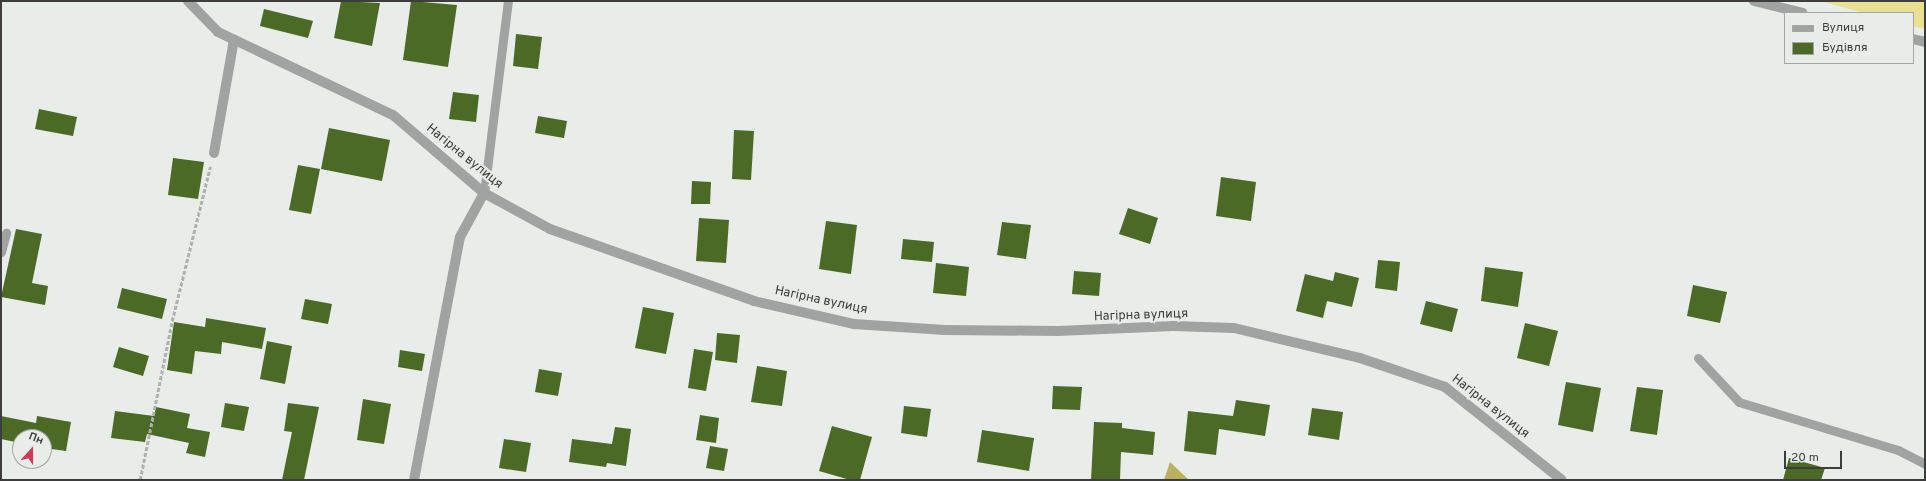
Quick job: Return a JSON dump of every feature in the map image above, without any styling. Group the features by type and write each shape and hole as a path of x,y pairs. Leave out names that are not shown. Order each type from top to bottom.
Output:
{"street":[{"name":"Нагірна вулиця","path":"188,1 218,32 393,115 484,193 557,232 754,301 854,324 968,330 1058,331 1173,326 1234,328 1360,358 1445,387 1562,480"},
{"path":"1754,1 1799,12"},
{"path":"214,153 234,40"},
{"path":"1914,40 1925,42"},
{"path":"414,480 460,237 484,193"}],"lane":[{"path":"484,193 508,1"},
{"path":"1,252 6,233"},
{"path":"1698,358 1739,402 1898,450 1925,464"}],"path":[{"path":"140,480 172,321 214,153"}],"shaded area":[{"path":"1820,1 1925,1 1925,29 1914,26 1914,12 1860,12"},
{"path":"1170,462 1189,480 1164,480"}],"building":[{"path":"341,1 380,3 372,46 334,38"},
{"path":"411,1 457,5 448,67 403,60"},
{"path":"264,9 313,21 308,38 260,26"},
{"path":"516,34 542,37 538,69 513,66"},
{"path":"453,92 479,95 476,122 449,119"},
{"path":"39,109 77,117 73,136 35,129"},
{"path":"538,116 567,121 564,138 535,133"},
{"path":"329,128 390,140 382,181 321,169"},
{"path":"734,130 754,131 751,180 732,179"},
{"path":"173,158 204,162 198,199 168,195"},
{"path":"298,165 320,169 311,214 289,210"},
{"path":"1221,177 1256,182 1251,221 1216,216"},
{"path":"692,181 711,182 710,204 691,204"},
{"path":"1128,208 1158,218 1150,244 1119,234"},
{"path":"699,218 729,220 726,263 696,261"},
{"path":"826,221 857,225 851,274 819,269"},
{"path":"1002,222 1031,225 1026,259 997,255"},
{"path":"16,229 42,234 32,283 48,286 45,305 1,297"},
{"path":"903,239 934,242 932,262 901,259"},
{"path":"1378,260 1400,262 1397,291 1375,288"},
{"path":"936,263 969,267 966,296 933,293"},
{"path":"1485,267 1523,272 1518,307 1481,301"},
{"path":"1074,271 1101,273 1099,296 1072,294"},
{"path":"1335,272 1359,278 1352,307 1327,301 1323,318 1296,311 1305,274 1333,281"},
{"path":"1693,285 1727,292 1720,323 1687,316"},
{"path":"122,288 167,299 162,319 117,308"},
{"path":"305,299 332,304 328,324 301,319"},
{"path":"1426,301 1458,309 1452,332 1420,324"},
{"path":"643,307 674,313 666,354 635,348"},
{"path":"206,318 266,328 262,349 222,342 221,354 195,351 192,374 167,370 174,322 205,327"},
{"path":"1525,323 1558,331 1549,366 1517,358"},
{"path":"717,333 740,335 737,363 715,360"},
{"path":"267,341 292,346 285,384 260,379"},
{"path":"119,347 149,356 143,376 113,367"},
{"path":"694,349 713,352 706,391 688,388"},
{"path":"400,350 425,354 422,371 398,367"},
{"path":"757,366 787,371 782,406 751,402"},
{"path":"539,369 562,373 558,396 535,392"},
{"path":"1566,382 1601,388 1593,432 1558,425"},
{"path":"1053,386 1082,387 1080,410 1052,409"},
{"path":"1637,387 1663,390 1657,435 1630,431"},
{"path":"363,399 391,404 384,444 357,440"},
{"path":"1236,400 1270,405 1265,436 1219,429 1216,455 1184,451 1188,411 1233,416"},
{"path":"225,403 249,407 244,431 221,427"},
{"path":"288,403 319,407 304,480 282,480 292,432 284,431"},
{"path":"904,406 931,409 927,437 901,433"},
{"path":"156,407 190,414 187,428 210,432 205,457 186,453 189,443 147,434 145,442 111,438 115,411 154,416"},
{"path":"1312,408 1343,412 1339,440 1308,435"},
{"path":"700,415 719,418 716,443 696,440"},
{"path":"1,416 36,423 37,416 71,422 66,451 52,449 52,429 12,429 12,441 1,439"},
{"path":"1094,422 1122,423 1122,428 1155,432 1153,455 1121,452 1120,480 1091,480"},
{"path":"832,426 872,437 860,480 850,480 819,471"},
{"path":"615,427 631,429 626,466 607,463 606,467 569,462 572,439 612,444"},
{"path":"982,430 1034,438 1029,471 977,462"},
{"path":"504,439 531,443 526,472 499,468"},
{"path":"710,446 728,449 724,471 706,468"},
{"path":"1789,458 1825,468 1821,480 1783,480"}]}
